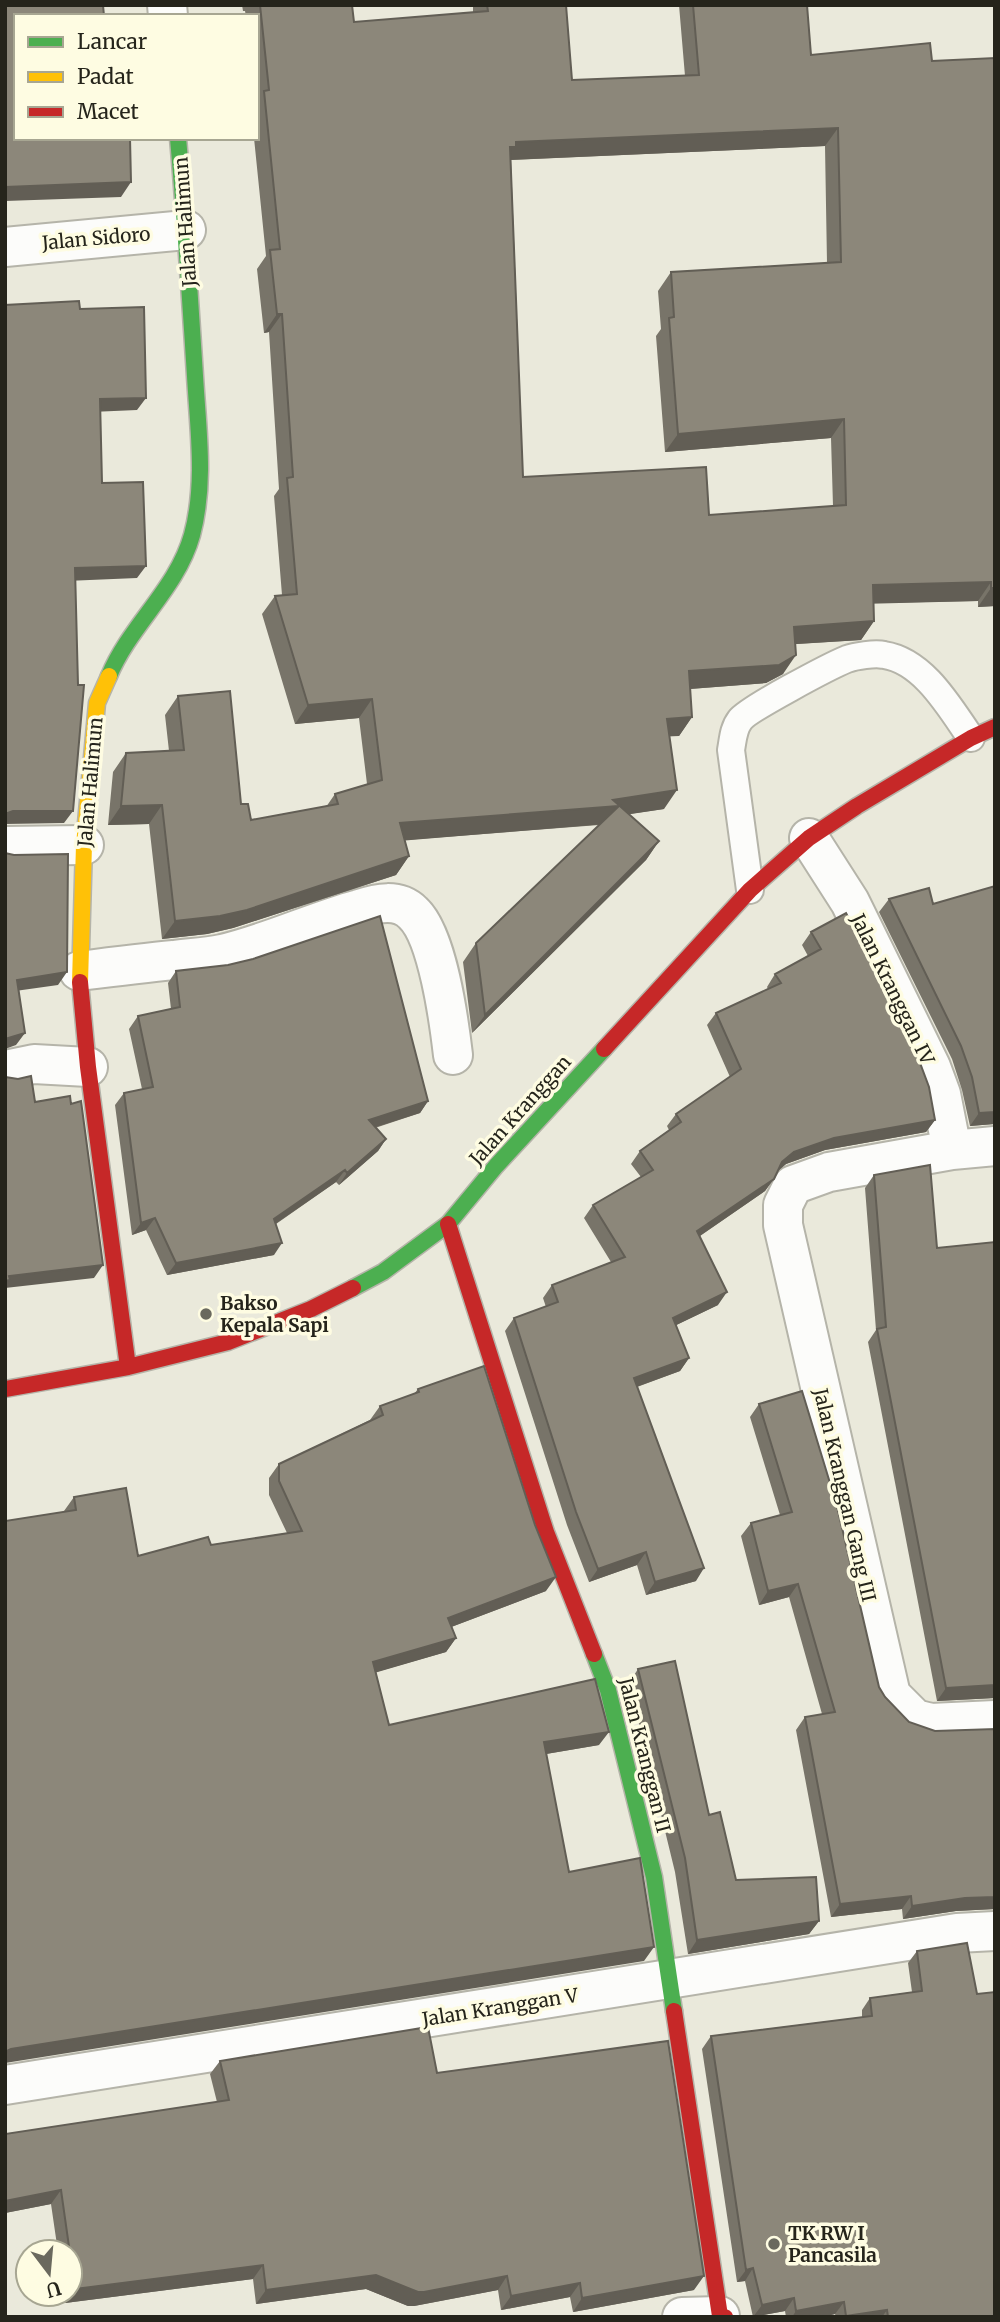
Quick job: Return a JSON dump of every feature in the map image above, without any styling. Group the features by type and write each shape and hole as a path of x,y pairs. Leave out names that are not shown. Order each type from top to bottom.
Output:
{"street":[{"name":"Jalan Halimun","path":"128,1367 88,1067 79,971 84,845 97,703 116,658 175,575 192,535 201,478 178,140"},
{"name":"Jalan Sidoro","path":"5,247 186,230"},
{"name":"Jalan Kranggan","path":"5,1389 128,1367 229,1342 311,1309 383,1272 448,1224 506,1156 750,890 809,838 857,806 971,738 995,727"},
{"name":"Jalan Kranggan IV","path":"809,838 850,902 931,1067 941,1094 952,1150"},
{"path":"5,846 84,845"},
{"path":"79,971 219,954 251,946 339,914 371,905 397,902 421,922 434,953 450,1025 453,1055"},
{"path":"5,1070 34,1064 88,1067"},
{"path":"952,1150 995,1146"},
{"name":"Jalan Kranggan Gang III","path":"952,1150 829,1172 793,1185 783,1205 783,1225 891,1695 915,1719 931,1723 995,1720"},
{"name":"Jalan Kranggan II","path":"448,1224 546,1532 608,1690 654,1877 722,2316"},
{"name":"Jalan Kranggan V","path":"5,2085 957,1933 995,1931"},
{"path":"682,2317 722,2316"}],"lane":[{"path":"750,890 731,750 733,734 741,718 849,658 884,654 912,667 933,685 971,738"}],"building":[{"path":"5,5 103,5 104,14 14,14 14,140 130,140 131,182 5,187"},
{"path":"260,5 352,5 354,22 488,11 487,5 566,5 572,80 699,75 693,5 807,5 811,55 930,43 932,61 995,58 995,588 991,588 991,582 873,585 874,621 794,627 796,655 779,665 689,671 692,717 667,719 677,790 613,800 659,841 485,1015 476,943 619,806 400,823 409,856 247,910 175,921 162,805 121,806 126,753 184,750 178,696 230,691 241,804 248,804 251,820 338,804 335,794 382,780 372,699 308,705 275,596 297,594 287,478 293,477 282,314 277,314 270,250 280,249 264,91 269,90","holes":["838,128 841,262 671,272 674,317 669,318 678,434 844,419 846,505 709,515 706,467 523,477 510,147 516,147 516,142"]},
{"path":"79,301 80,309 144,307 146,398 100,399 102,483 143,482 146,566 75,568 78,685 84,685 73,811 13,811 5,814 5,305"},
{"path":"5,853 68,854 67,972 17,980 25,1033 5,1039"},
{"path":"995,886 995,1112 979,1113 972,1077 961,1046 889,899 929,888 933,904"},
{"path":"846,913 920,1063 929,1087 935,1120 834,1138 794,1152 782,1162 774,1179 697,1231 727,1292 673,1318 689,1358 634,1378 704,1568 655,1582 646,1552 598,1569 576,1512 514,1318 558,1302 552,1285 625,1257 593,1205 653,1170 640,1151 681,1122 676,1114 741,1069 716,1013 781,983 775,974 821,949 811,932"},
{"path":"380,916 428,1101 369,1120 386,1139 347,1173 345,1170 274,1219 282,1243 176,1263 155,1218 141,1223 124,1093 153,1087 138,1016 180,1007 176,971 253,959"},
{"path":"31,1076 35,1102 70,1096 71,1104 81,1101 103,1265 9,1276 10,1280 5,1281 5,1077 18,1079"},
{"path":"930,1165 937,1248 995,1242 995,1685 946,1688 877,1329 886,1327 874,1175"},
{"path":"484,1366 535,1525 556,1577 448,1618 456,1638 373,1662 389,1725 595,1679 609,1732 544,1742 569,1872 640,1858 654,1947 5,2052 5,1521 76,1510 74,1497 126,1488 138,1556 208,1537 211,1545 302,1531 279,1481 279,1464 383,1415 380,1406 419,1392 418,1389"},
{"path":"802,1391 837,1506 879,1687 909,1722 935,1731 995,1729 995,1897 965,1898 912,1906 911,1896 840,1904 805,1717 835,1712 798,1584 768,1591 751,1523 792,1512 759,1404"},
{"path":"675,1661 709,1815 720,1812 736,1880 816,1877 819,1921 697,1940 685,1858 638,1669"},
{"path":"967,1943 977,1994 995,1992 995,2317 888,2317 887,2310 846,2316 844,2302 796,2311 794,2298 762,2305 753,2268 746,2270 711,2036 872,2016 870,1998 922,1991 917,1951"},
{"path":"428,2027 437,2073 668,2041 704,2276 582,2298 580,2283 511,2296 507,2276 424,2292 376,2275 266,2290 263,2265 84,2288 84,2238 68,2238 61,2190 5,2201 5,2134 229,2100 220,2061"}],"traffic: fast":[{"path":"109,676 129,640 176,573 192,535 199,496 199,436 178,140"},
{"path":"353,1288 383,1272 448,1224 496,1166 604,1049"},
{"path":"594,1654 608,1690 654,1877 674,2011"}],"traffic: slow":[{"path":"80,982 84,845 97,703 109,676"}],"traffic: jam":[{"path":"604,1049 750,890 809,838 857,806 971,738 995,727"},
{"path":"80,982 88,1067 128,1367"},
{"path":"448,1224 546,1532 594,1654"},
{"path":"5,1389 128,1367 228,1342 311,1309 353,1288"},
{"path":"674,2011 720,2316 725,2317"}],"place":[{"name":"Bakso Kepala Sapi","path":"206,1314"},
{"name":"TK RW I Pancasila","path":"774,2244"}]}
